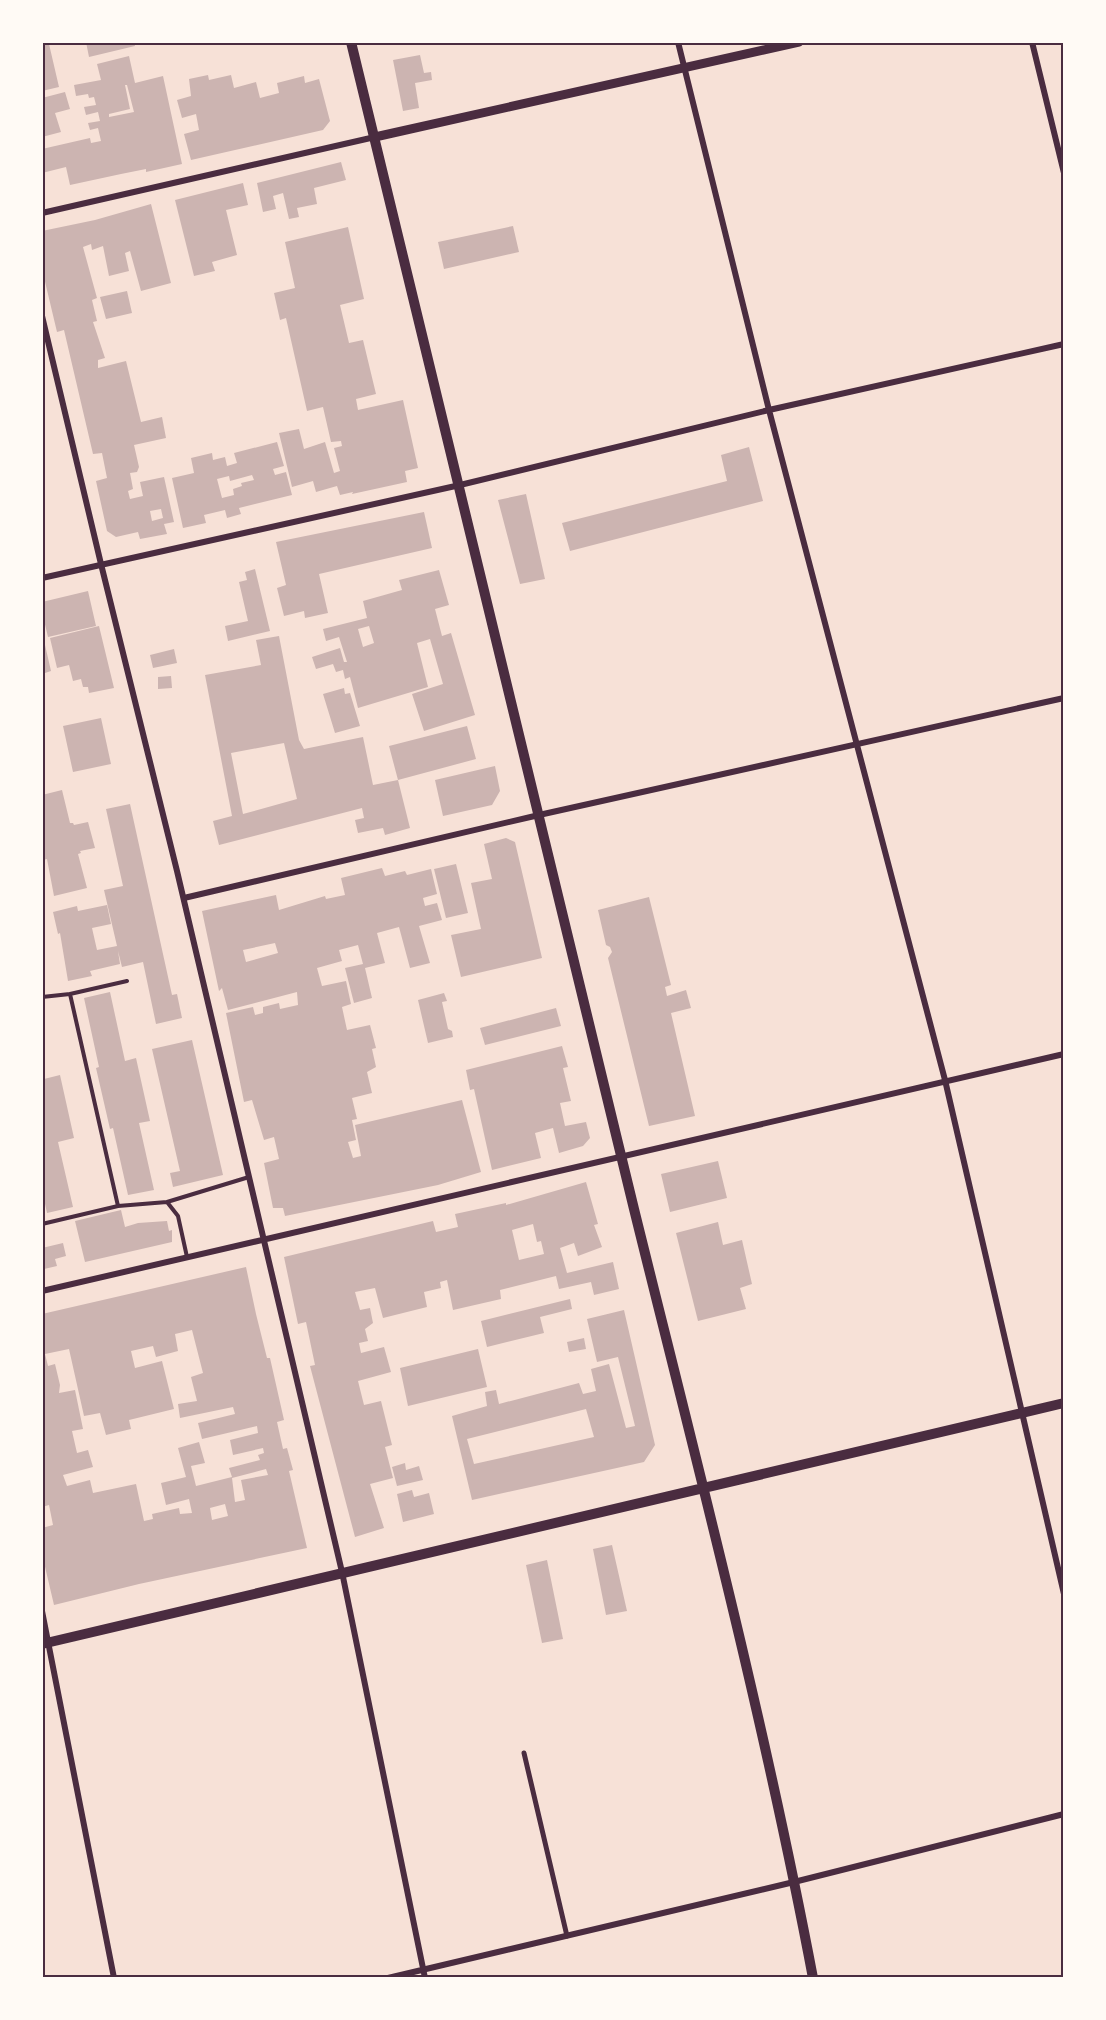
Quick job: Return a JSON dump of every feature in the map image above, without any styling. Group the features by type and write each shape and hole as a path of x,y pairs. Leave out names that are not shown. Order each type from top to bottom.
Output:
{"main road":[{"path":"351,42 703,1487 794,1882 813,1978"},
{"path":"46,1643 1064,1403"}],"street":[{"path":"678,42 769,410 945,1080 1064,1594"},
{"path":"42,213 799,42"},
{"path":"1032,42 1064,173"},
{"path":"42,316 266,1240 342,1572 425,1978"},
{"path":"42,578 460,485 769,410 1064,344"},
{"path":"184,898 538,815 1064,698"},
{"path":"42,1291 1064,1054"},
{"path":"42,1611 46,1643 114,1978"},
{"path":"524,1753 567,1936"},
{"path":"388,1978 794,1882 1064,1814"}],"lane":[{"path":"42,997 70,994 127,981"},
{"path":"70,994 118,1206"},
{"path":"42,1224 118,1206 167,1202 250,1177"},
{"path":"167,1202 178,1216 188,1257"}],"building":[{"path":"86,42 134,42 135,46 89,57"},
{"path":"49,44 59,87 42,91 42,45"},
{"path":"420,55 424,73 431,72 432,80 415,83 419,108 403,111 393,60"},
{"path":"129,56 135,83 163,76 182,164 70,185 66,167 42,173 42,149 90,138 91,143 101,141 98,128 90,130 88,123 100,121 98,112 86,115 84,107 96,105 94,97 89,98 88,94 76,96 74,85 101,80 97,64","holes":["125,85 127,85 134,112 109,117 109,114 130,109"]},
{"path":"208,75 209,80 231,75 234,88 256,82 260,98 279,93 277,83 304,76 305,83 319,79 330,121 323,130 191,160 184,134 199,130 196,114 182,118 177,100 191,96 189,79"},
{"path":"65,92 70,109 55,113 61,132 42,137 42,98"},
{"path":"341,162 346,180 314,188 317,204 297,208 299,217 289,219 283,193 273,196 276,209 263,212 257,183"},
{"path":"243,183 248,205 226,210 237,255 212,262 215,271 194,276 175,200"},
{"path":"151,204 171,283 141,291 130,251 125,253 129,271 109,276 103,246 92,250 91,244 83,247 97,298 92,300 97,321 93,322 105,358 98,360 98,368 126,361 141,422 162,417 166,438 134,445 139,467 137,472 130,473 133,489 128,491 130,499 143,496 140,482 164,477 174,522 164,524 167,534 140,539 138,532 116,537 107,531 96,481 107,478 102,453 93,454 64,330 57,332 42,269 42,231 95,220","holes":["161,509 163,518 152,521 150,511"]},
{"path":"513,226 519,252 444,269 438,242"},
{"path":"348,227 364,299 340,305 349,343 363,340 376,394 356,399 358,410 403,400 418,468 405,471 407,482 340,495 337,486 316,492 313,481 292,487 279,433 299,429 304,449 325,442 334,473 340,471 334,448 342,446 341,441 331,442 323,407 307,411 286,318 280,320 274,293 295,288 285,242"},
{"path":"127,291 132,313 106,319 100,297"},
{"path":"277,442 284,466 273,469 275,475 286,472 292,495 239,508 241,514 227,518 225,510 204,515 206,523 183,528 172,478 194,473 191,458 212,453 213,460 225,457 227,466 237,463 234,453","holes":["252,475 254,480 241,483 242,486 233,489 234,495 222,498 217,479 229,476 230,481"]},
{"path":"749,447 763,501 570,551 562,523 727,481 721,455"},
{"path":"526,494 545,579 520,584 498,500"},
{"path":"424,512 432,548 319,574 328,613 305,618 304,611 284,616 277,588 286,585 276,542"},
{"path":"255,569 270,631 228,641 225,626 248,621 239,582 247,580 245,572"},
{"path":"439,570 449,605 435,609 442,636 451,633 475,715 424,731 412,694 443,684 430,639 417,643 428,687 358,708 350,677 345,679 343,670 336,672 333,664 316,669 312,657 340,648 344,662 347,662 339,637 326,641 323,629 367,618 363,601 402,590 399,580","holes":["369,626 374,643 363,647 358,629"]},
{"path":"88,591 96,626 48,637 42,602"},
{"path":"99,626 114,688 89,693 88,687 83,687 81,679 73,681 69,665 57,668 50,638"},
{"path":"279,636 299,740 304,749 363,737 373,785 398,780 410,828 385,835 383,828 358,833 355,820 364,818 362,808 219,845 213,821 232,816 205,675 261,665 256,640","holes":["284,743 297,799 243,814 231,753"]},
{"path":"42,645 45,645 51,671 42,674"},
{"path":"174,649 177,663 153,668 150,655"},
{"path":"171,676 172,688 158,689 158,677"},
{"path":"344,688 345,694 350,693 360,726 335,733 323,694"},
{"path":"101,718 111,764 73,772 63,726"},
{"path":"467,726 476,759 398,780 389,746"},
{"path":"495,766 500,791 492,805 443,816 435,780"},
{"path":"62,790 70,823 74,825 88,822 95,848 80,851 81,853 78,854 87,888 54,896 47,859 43,860 42,857 42,795"},
{"path":"130,804 172,995 177,994 182,1018 156,1024 143,962 122,967 118,951 120,964 90,971 92,976 68,981 60,933 58,934 53,912 77,906 78,911 107,905 111,924 92,928 97,950 117,946 104,890 123,886 106,809"},
{"path":"506,838 515,842 542,958 461,977 451,935 481,929 471,883 492,879 484,844"},
{"path":"456,864 468,913 446,918 434,869"},
{"path":"382,868 385,876 405,871 407,875 431,869 437,894 423,898 425,906 437,903 442,920 419,926 430,963 410,968 399,927 377,933 385,963 365,968 372,998 354,1003 345,968 363,964 358,945 339,950 342,961 317,968 322,986 346,981 351,1004 342,1007 347,1030 370,1025 376,1048 372,1049 376,1067 367,1072 372,1093 352,1098 357,1119 352,1120 356,1140 348,1142 353,1158 361,1156 355,1125 462,1100 481,1172 438,1185 285,1216 283,1208 273,1208 264,1163 279,1159 274,1137 264,1140 252,1100 244,1102 226,1013 253,1007 255,1015 263,1013 263,1007 279,1003 280,1009 298,1005 297,992 228,1010 222,988 219,991 202,911 276,895 279,910 325,896 326,899 345,895 341,878","holes":["275,943 278,953 246,962 243,950"]},
{"path":"649,897 671,985 665,987 667,996 686,990 691,1008 671,1013 695,1116 649,1126 608,958 612,952 606,945 598,910"},
{"path":"110,992 125,1061 136,1058 150,1121 139,1123 154,1190 128,1195 113,1128 110,1129 96,1068 99,1067 84,998"},
{"path":"444,993 447,1001 442,1002 448,1029 452,1031 453,1037 428,1043 418,1000"},
{"path":"556,1008 561,1026 485,1045 480,1028"},
{"path":"192,1040 223,1175 173,1187 170,1173 180,1171 152,1049"},
{"path":"562,1046 568,1067 563,1068 571,1101 560,1103 565,1126 586,1122 590,1138 583,1146 559,1153 553,1128 535,1133 541,1158 492,1170 474,1089 470,1090 466,1070"},
{"path":"42,1074 44,1079 60,1075 74,1138 58,1142 73,1207 47,1213 42,1190"},
{"path":"718,1161 727,1198 670,1212 661,1174"},
{"path":"586,1182 598,1224 594,1225 602,1247 578,1256 574,1243 560,1248 567,1273 613,1262 619,1289 594,1295 591,1282 559,1289 556,1276 500,1290 501,1299 453,1310 447,1280 440,1282 441,1288 424,1292 427,1307 383,1318 375,1288 355,1292 360,1310 370,1308 373,1323 365,1329 368,1341 359,1343 361,1353 384,1347 391,1372 358,1381 364,1405 381,1401 392,1445 385,1447 393,1478 370,1484 384,1528 355,1537 310,1366 315,1365 306,1322 298,1324 284,1257 433,1221 436,1232 458,1227 455,1214 506,1203 506,1205","holes":["533,1224 537,1242 541,1241 544,1254 519,1260 512,1230"]},
{"path":"121,1210 125,1227 138,1223 167,1221 169,1231 172,1230 172,1242 85,1262 75,1221"},
{"path":"718,1222 723,1245 742,1240 752,1284 740,1288 746,1309 698,1321 676,1233"},
{"path":"63,1243 66,1256 55,1259 57,1266 42,1268 42,1248"},
{"path":"246,1267 284,1420 277,1422 283,1449 287,1448 293,1470 289,1471 307,1548 139,1584 54,1605 42,1554 42,1528 53,1525 49,1505 42,1507 42,1314","holes":["192,1330 203,1373 191,1377 197,1401 178,1404 180,1418 233,1407 235,1414 198,1423 202,1439 257,1426 258,1433 230,1440 233,1455 263,1448 264,1453 258,1455 260,1460 229,1468 232,1477 196,1486 191,1466 205,1463 199,1442 178,1448 186,1477 161,1483 166,1505 189,1499 192,1513 180,1514 179,1508 152,1514 153,1519 144,1521 136,1484 93,1493 90,1480 67,1486 63,1475 93,1467 88,1450 77,1453 72,1431 83,1429 75,1390 59,1393 60,1385 55,1364 48,1366 45,1354 69,1349 84,1416 100,1413 106,1435 131,1429 129,1420 174,1409 162,1361 135,1368 131,1351 153,1346 156,1357 178,1351 175,1334","266,1469 268,1475 241,1480 245,1500 235,1502 232,1478","225,1504 228,1516 212,1520 210,1508"]},
{"path":"570,1299 572,1309 540,1317 544,1333 487,1347 481,1321"},
{"path":"624,1310 655,1445 644,1462 472,1500 452,1416 487,1406 485,1392 496,1390 499,1404 579,1383 583,1394 596,1391 591,1369 609,1364 626,1428 635,1426 618,1357 597,1362 587,1319","holes":["586,1409 594,1437 474,1464 467,1439"]},
{"path":"584,1338 586,1349 569,1352 567,1342"},
{"path":"478,1349 487,1387 408,1406 400,1368"},
{"path":"405,1463 406,1470 419,1466 423,1480 397,1486 392,1467"},
{"path":"412,1490 414,1497 429,1493 434,1514 403,1522 397,1494"},
{"path":"612,1545 627,1611 606,1615 593,1549"},
{"path":"547,1560 563,1639 542,1643 526,1565"}]}
